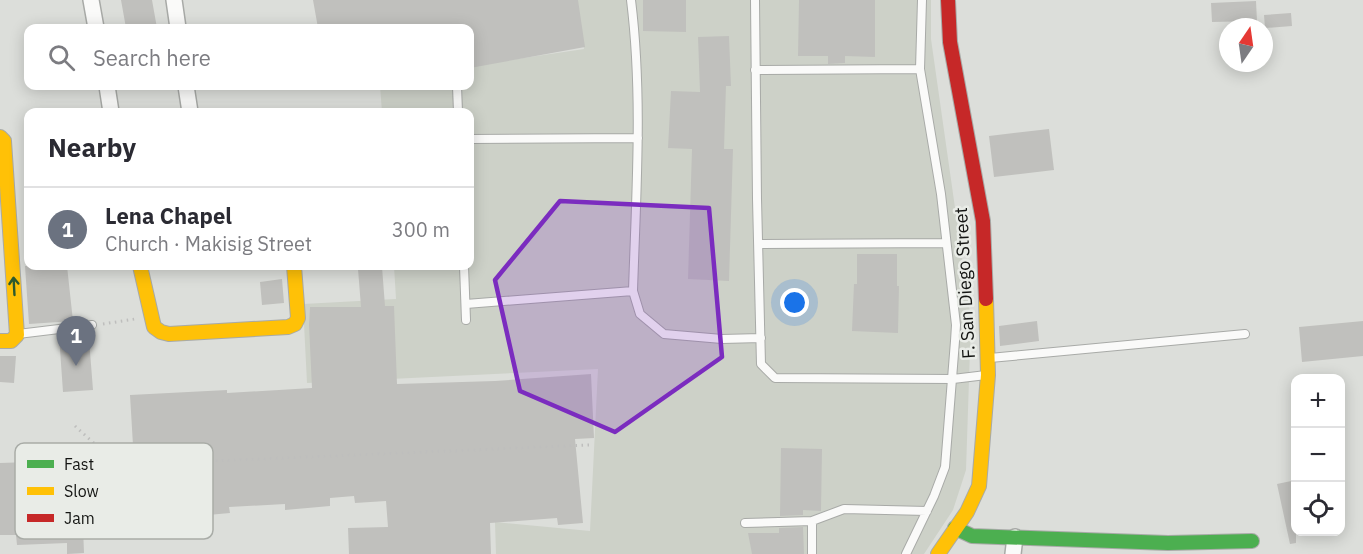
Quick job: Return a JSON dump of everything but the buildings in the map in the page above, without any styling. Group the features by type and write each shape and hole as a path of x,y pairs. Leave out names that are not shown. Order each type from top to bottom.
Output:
{"street":[{"path":"91,0 95,24"},
{"path":"174,0 177,24"},
{"name":"F. San Diego Street","path":"938,554 968,512 979,486 988,375 983,221 950,42 948,0"},
{"path":"107,90 110,108"},
{"path":"187,90 189,108"},
{"path":"0,341 11,340 16,335 6,238 2,139"},
{"path":"141,270 154,327 170,334 288,327 295,324 298,318 294,270"},
{"path":"955,528 972,536 1168,543 1252,541"},
{"path":"1013,554 1015,537"}],"lane":[{"path":"631,0 637,49 638,138 633,291 640,314 664,334 722,339 760,338"},
{"path":"755,0 761,364 775,378 953,379 988,375"},
{"path":"906,554 945,467 956,325 941,194 920,69 922,0"},
{"path":"756,70 920,69"},
{"path":"457,90 458,108"},
{"path":"474,139 638,138"},
{"path":"759,244 946,243"},
{"path":"464,270 466,320"},
{"path":"466,304 633,291"},
{"path":"16,335 92,325"},
{"path":"988,358 1245,334"},
{"path":"746,523 812,521 844,509 927,511"},
{"path":"812,521 812,554"}],"path":[{"path":"92,325 150,316"},
{"path":"75,426 94,443"},
{"path":"213,461 589,445"}],"highlighted area":[{"path":"560,201 709,208 722,357 615,432 520,391 495,280"}],"shaded area":[{"path":"577,0 931,0 931,39 971,320 966,470 953,510 924,554 496,554 495,522 590,531 598,369 307,383 303,304 396,299 394,270 474,270 474,108 382,108 380,90 474,90 474,65 584,49"}],"traffic: fast":[{"path":"955,528 972,536 1168,543 1252,541"}],"traffic: slow":[{"path":"0,137 4,141 17,335 11,341 0,341"},
{"path":"141,270 154,327 169,334 288,327 295,324 298,318 294,270"},
{"path":"938,554 967,512 979,486 988,375 986,299"}],"traffic: jam":[{"path":"948,0 950,42 983,221 986,299"}],"place":[{"name":"Lena Chapel","path":"76,366"}]}
